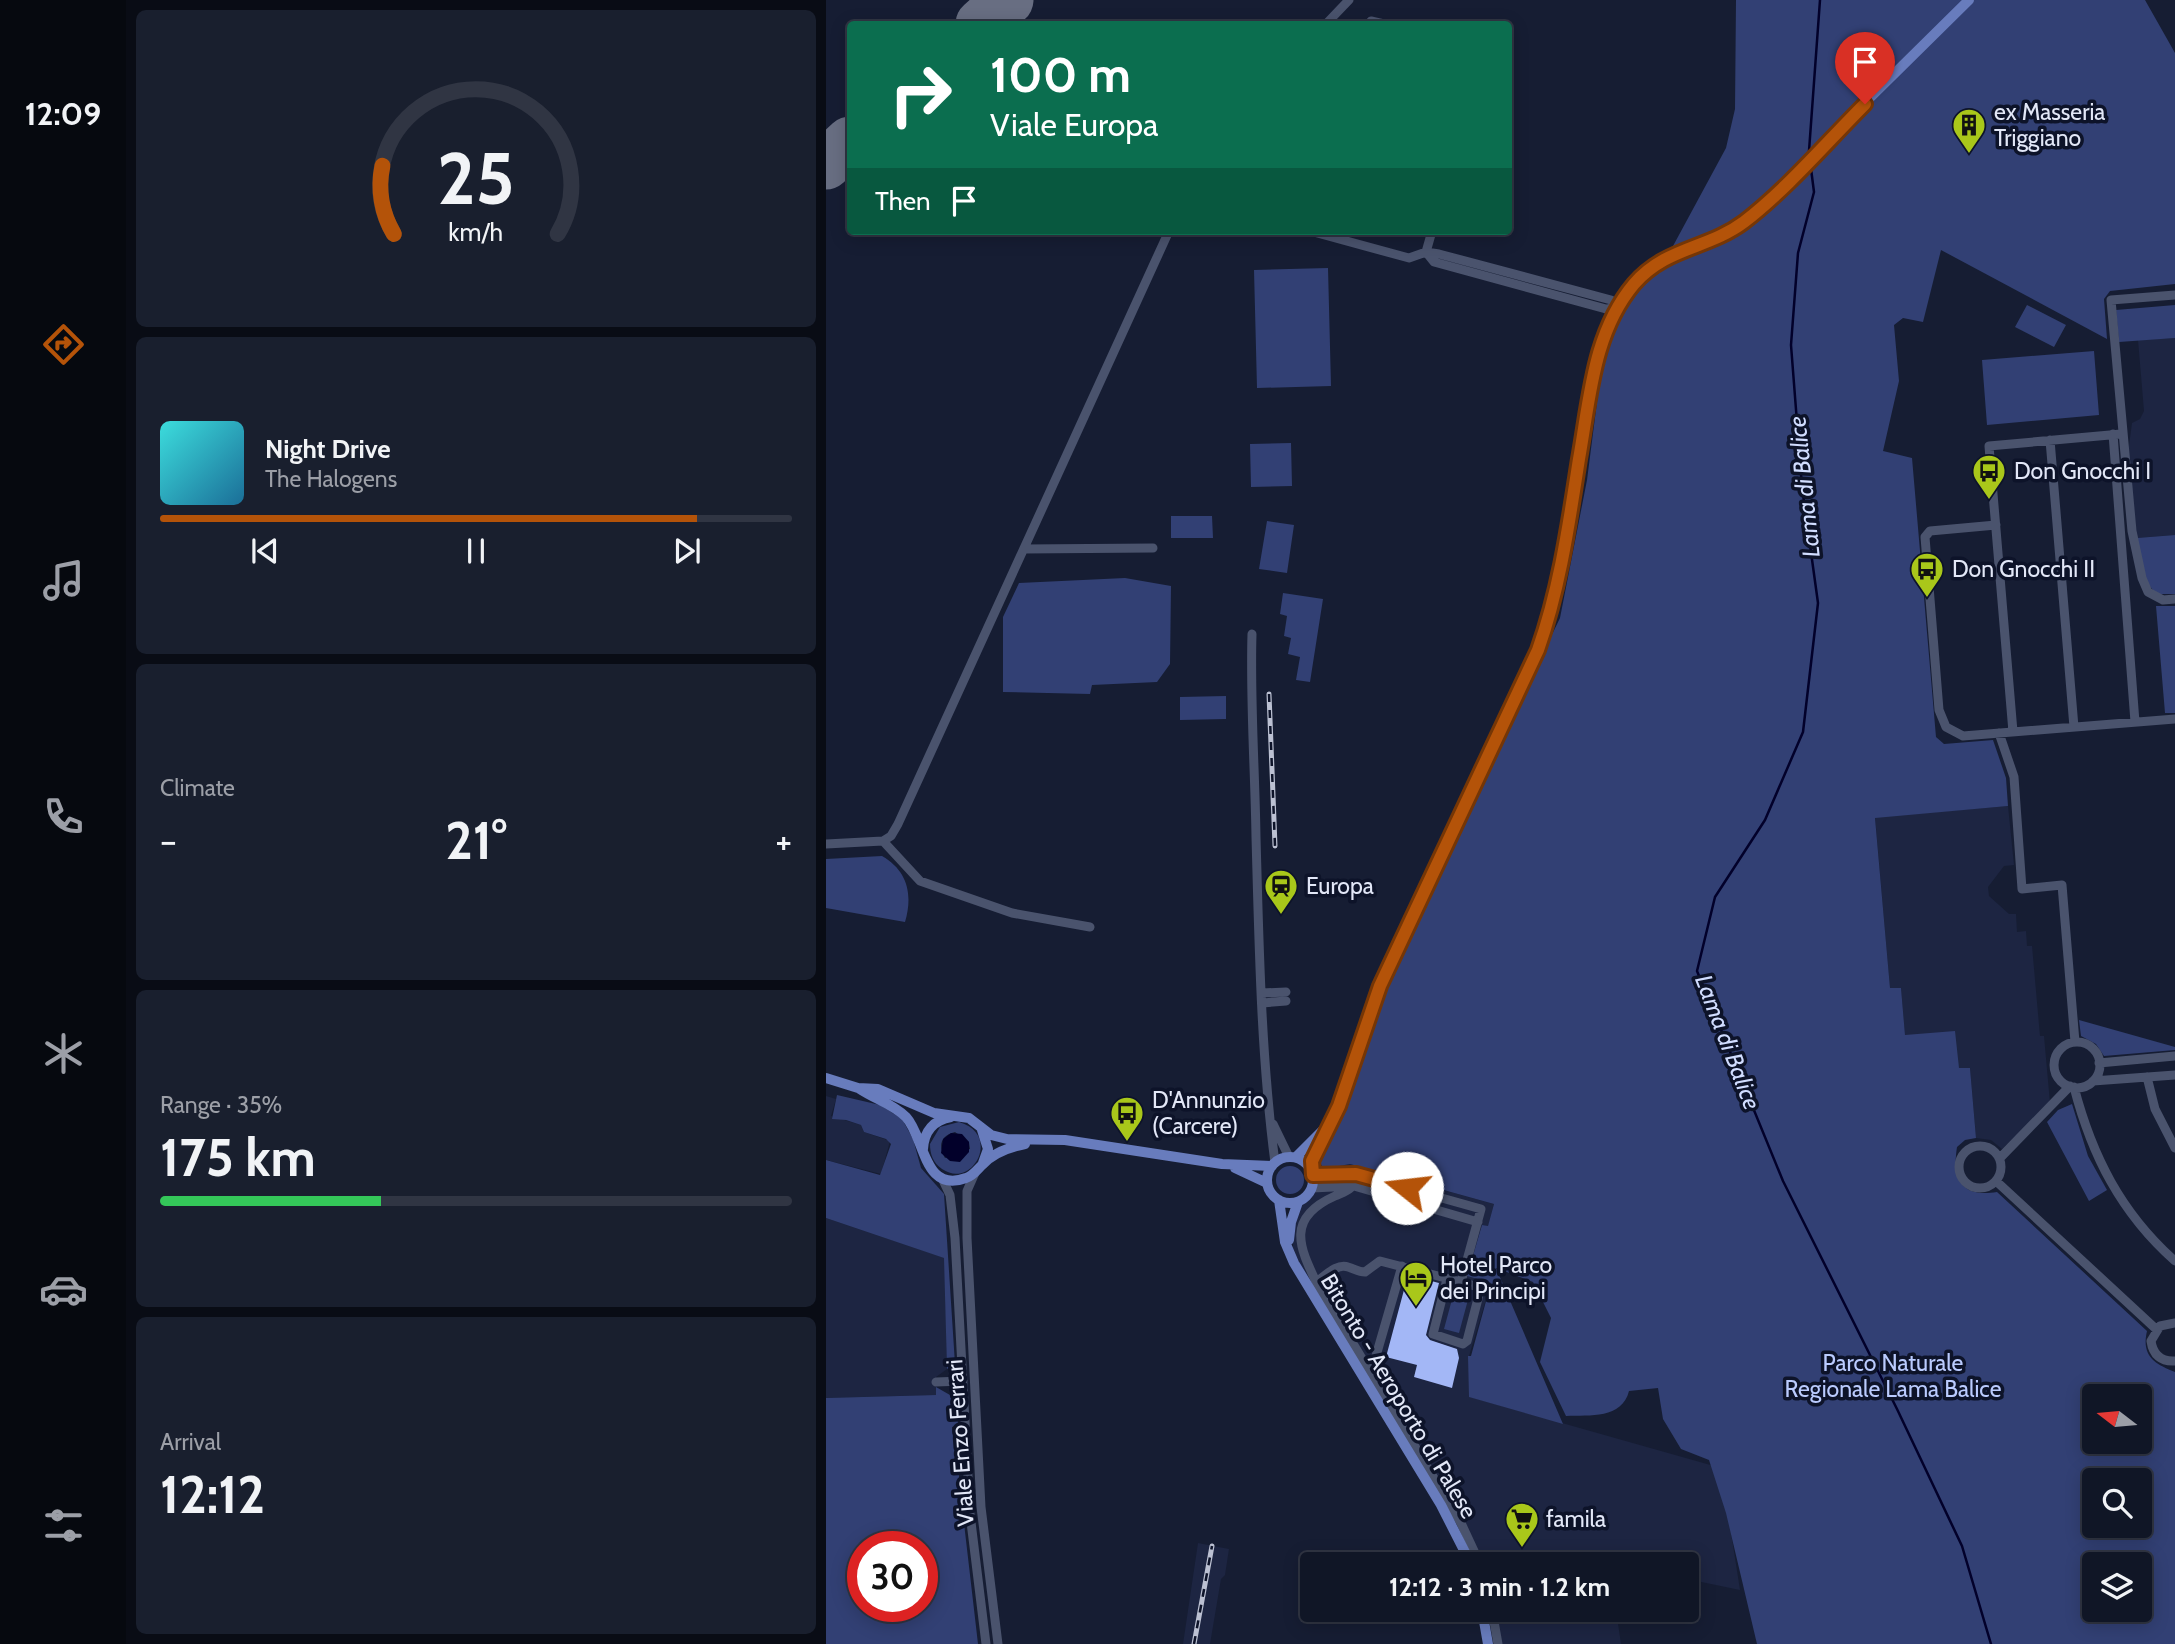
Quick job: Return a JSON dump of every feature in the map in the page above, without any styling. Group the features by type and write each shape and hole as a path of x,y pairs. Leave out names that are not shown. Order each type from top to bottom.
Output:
{"main road":[{"path":"1289,1251 1291,1222 1298,1202 1312,1188 1312,1161 1339,1106 1380,986 1532,668 1554,598 1598,352 1617,308 1632,287 1656,264 1742,223 1793,176 1969,0"},
{"path":"826,1079 858,1088 901,1112 914,1128 927,1164 942,1178 957,1180 975,1173 983,1163 988,1149 982,1130"},
{"path":"858,1088 878,1088 925,1111 969,1118 982,1130 1007,1139 1053,1140 1222,1164 1273,1164 1292,1157 1324,1129 1339,1106"},
{"path":"923,1151 925,1136 933,1124 954,1116"},
{"path":"983,1163 1016,1146 1053,1140"},
{"path":"1292,1157 1303,1160 1313,1173"},
{"path":"1222,1164 1267,1183"},
{"path":"1273,1164 1267,1183 1271,1193 1279,1200 1298,1202"},
{"name":"Bitonto - Aeroporto di Palese","path":"1279,1200 1285,1242 1289,1251 1332,1326 1364,1371 1454,1527 1465,1552"},
{"path":"1484,1622 1488,1644"}],"street":[{"path":"1329,21 1349,0"},
{"path":"826,844 883,841 891,836 898,824 1167,235"},
{"path":"1325,235 1409,258 1426,251"},
{"path":"1426,251 1431,235"},
{"path":"1426,251 1434,262 1606,309 1617,308"},
{"path":"2135,722 2111,300 2175,295"},
{"path":"2013,732 1989,446 2117,434"},
{"path":"2117,434 2141,578 2148,592 2163,600 2175,599"},
{"path":"2050,439 2074,727"},
{"path":"1996,525 1930,531 1925,537 1941,717 1946,727 1963,736 2175,719"},
{"path":"1024,549 1153,548"},
{"path":"1252,634 1250,692 1262,998 1273,1164"},
{"path":"1999,733 2014,777 2022,888 2062,885 2075,1042"},
{"path":"883,841 920,881 1012,913 1090,927"},
{"path":"1262,998 1286,997"},
{"path":"2075,1042 2091,1048 2099,1063 2099,1071 2093,1081 2086,1086 2072,1087 2059,1079 2054,1062 2060,1050 2075,1042"},
{"path":"2099,1063 2175,1056"},
{"path":"2093,1081 2175,1075"},
{"path":"2147,1077 2155,1109 2175,1147"},
{"path":"2000,1158 2072,1087"},
{"path":"2072,1087 2093,1149 2113,1188 2140,1226 2175,1261"},
{"path":"1268,1111 1292,1157"},
{"path":"1976,1146 1990,1148 2000,1158 2001,1172 1989,1187 1974,1188 1962,1180 1958,1167 1963,1153 1976,1146"},
{"name":"Viale Enzo Ferrari","path":"975,1173 967,1191 967,1238 981,1507 998,1644"},
{"path":"1313,1173 1356,1174 1481,1209 1461,1282"},
{"path":"1356,1174 1353,1186 1312,1212 1302,1229 1303,1258 1364,1371 1418,1452 1474,1552"},
{"name":"Viale Enzo Ferrari","path":"942,1178 950,1195 955,1238 970,1514 986,1644"},
{"path":"1996,1181 2156,1329"},
{"path":"1312,1188 1353,1186 1478,1222"},
{"path":"1447,1214 1451,1200"},
{"path":"1316,1282 1339,1267 1365,1272 1380,1261 1478,1287 1480,1292 1467,1341 1462,1344 1433,1334 1447,1279"},
{"path":"1364,1371 1376,1356 1402,1266"},
{"path":"1316,1282 1332,1326"},
{"path":"2174,1362 2160,1358 2152,1348 2152,1335 2166,1323 2175,1323"},
{"path":"936,1382 963,1381"},
{"path":"1418,1452 1421,1473"},
{"path":"1449,1504 1454,1527"},
{"path":"1494,1622 1497,1644"}],"shaded area":[{"path":"2175,338 2175,535 2137,538 2128,453 2132,423 2140,419 2144,411 2138,340"},
{"path":"2008,806 2014,865 2004,866 1988,887 1989,896 2009,914 2016,914 2017,932 2026,931 2027,946 2032,946 2040,1036 2044,1036 2050,1103 2002,1149 1991,1140 1976,1138 1970,1068 1959,1068 1905,1036 1901,988 1890,989 1875,817"},
{"path":"826,1096 836,1099 831,1116 861,1125 864,1132 890,1141 881,1174 826,1160"},
{"path":"951,1133 962,1134 969,1142 969,1152 960,1162 950,1161 941,1153 943,1139"},
{"path":"1350,1164 1494,1204 1488,1227 1482,1225 1467,1276 1491,1283 1469,1356 1470,1397 1721,1468 1740,1590 1699,1581 1699,1552 1471,1552 1459,1526 1293,1248 1292,1224 1302,1205 1318,1189 1318,1168"},
{"path":"826,1218 945,1258 947,1369 936,1377 936,1395 826,1398"},
{"path":"1198,1543 1229,1549 1210,1644 1183,1644"},
{"path":"1490,1622 1618,1622 1621,1644 1494,1644"}],"green space":[{"name":"Parco Naturale Regionale Lama Balice","path":"1736,0 2145,0 2175,53 2175,284 2110,291 2104,299 2107,339 1941,250 1923,322 1903,318 1894,325 1899,381 1883,451 1912,458 1936,737 1944,744 1993,740 2006,778 2008,806 1875,818 1890,988 1901,988 1905,1035 1955,1031 1959,1068 1970,1068 1976,1138 1965,1140 1957,1147 1958,1177 1967,1189 1985,1193 1997,1192 2147,1331 2146,1347 2151,1358 2175,1372 2175,1644 1757,1644 1726,1513 1709,1460 1681,1449 1663,1419 1658,1388 1629,1391 1620,1407 1604,1414 1566,1416 1540,1362 1551,1318 1533,1282 1496,1268 1563,1424 1469,1397 1468,1356 1471,1356 1491,1283 1467,1276 1482,1225 1488,1226 1494,1204 1350,1164 1323,1169 1318,1157 1343,1116 1384,996 1439,878 1464,815 1560,618 1587,480 1602,363 1622,310 1673,246 1726,148 1735,109"},
{"path":"1328,268 1331,386 1257,388 1254,270"},
{"path":"2027,305 2066,325 2054,347 2015,327"},
{"path":"2175,305 2175,338 2119,342 2116,310"},
{"path":"2094,351 2099,415 1987,425 1982,360"},
{"path":"1291,443 1292,486 1251,487 1250,444"},
{"path":"1171,516 1212,516 1213,538 1171,538"},
{"path":"1267,521 1294,525 1287,573 1259,569"},
{"path":"2175,535 2175,594 2156,594 2145,580 2137,538"},
{"path":"1125,578 1171,586 1170,664 1157,682 1092,685 1090,694 1003,692 1003,617 1019,583"},
{"path":"1283,593 1323,599 1310,682 1296,680 1300,657 1288,654 1291,638 1284,636 1287,616 1280,614"},
{"path":"2156,606 2175,606 2175,713 2165,713"},
{"path":"1226,696 1226,719 1180,720 1180,697"},
{"path":"882,856 898,869 906,884 908,902 905,922 826,908 826,859"},
{"path":"2079,1020 2175,1047 2175,1050 2104,1056 2096,1044 2081,1036"},
{"path":"837,1095 880,1105 902,1119 913,1139 921,1168 944,1194 955,1364 947,1369 944,1258 826,1218 826,1160 880,1175 891,1144 886,1139 864,1132 861,1125 832,1119"},
{"path":"2072,1104 2088,1156 2107,1190 2089,1201 2047,1122 2058,1110"},
{"path":"959,1122 972,1128 979,1137 981,1148 972,1167 953,1174 939,1167 934,1161 930,1144 940,1127","holes":["955,1132 969,1142 970,1149 945,1158 941,1149 943,1139"]},
{"path":"1290,1166 1300,1170 1304,1180 1300,1190 1290,1194 1280,1190 1276,1180 1280,1170"},
{"path":"1454,1292 1469,1296 1459,1333 1444,1329"},
{"path":"936,1387 957,1399 958,1425 952,1427 953,1437 959,1440 959,1480 978,1644 826,1644 826,1398 936,1395"}],"building":[{"name":"Hotel Parco dei Principi","path":"1408,1275 1439,1283 1426,1335 1430,1340 1457,1349 1459,1358 1452,1388 1414,1377 1417,1365 1386,1357"}],"waterway":[{"name":"Lama di Balice","path":"1809,151 1820,0"},
{"name":"Lama di Balice","path":"1810,161 1814,192 1798,253 1791,345 1802,487 1818,603 1803,732 1765,820 1715,897 1697,971 1783,1181 1962,1546 1991,1644"}],"runway":[{"path":"984,21 1008,0"},
{"path":"826,164 847,145"}],"railway":[{"path":"1269,694 1275,846"},
{"path":"1194,1644 1212,1546"}],"place":[{"name":"ex Masseria Triggiano","path":"1969,155"},
{"name":"Don Gnocchi I","path":"1989,501"},
{"name":"Don Gnocchi II","path":"1927,599"},
{"name":"Europa","path":"1281,916"},
{"name":"D'Annunzio (Carcere)","path":"1127,1143"},
{"name":"Hotel Parco dei Principi","path":"1416,1308"},
{"name":"famila","path":"1522,1549"}],"route":[{"path":"1407,1188 1356,1174 1313,1175 1312,1161 1339,1106 1380,986 1532,668 1554,598 1593,377 1604,335 1617,308 1650,268 1678,251 1742,223 1865,104"}]}
